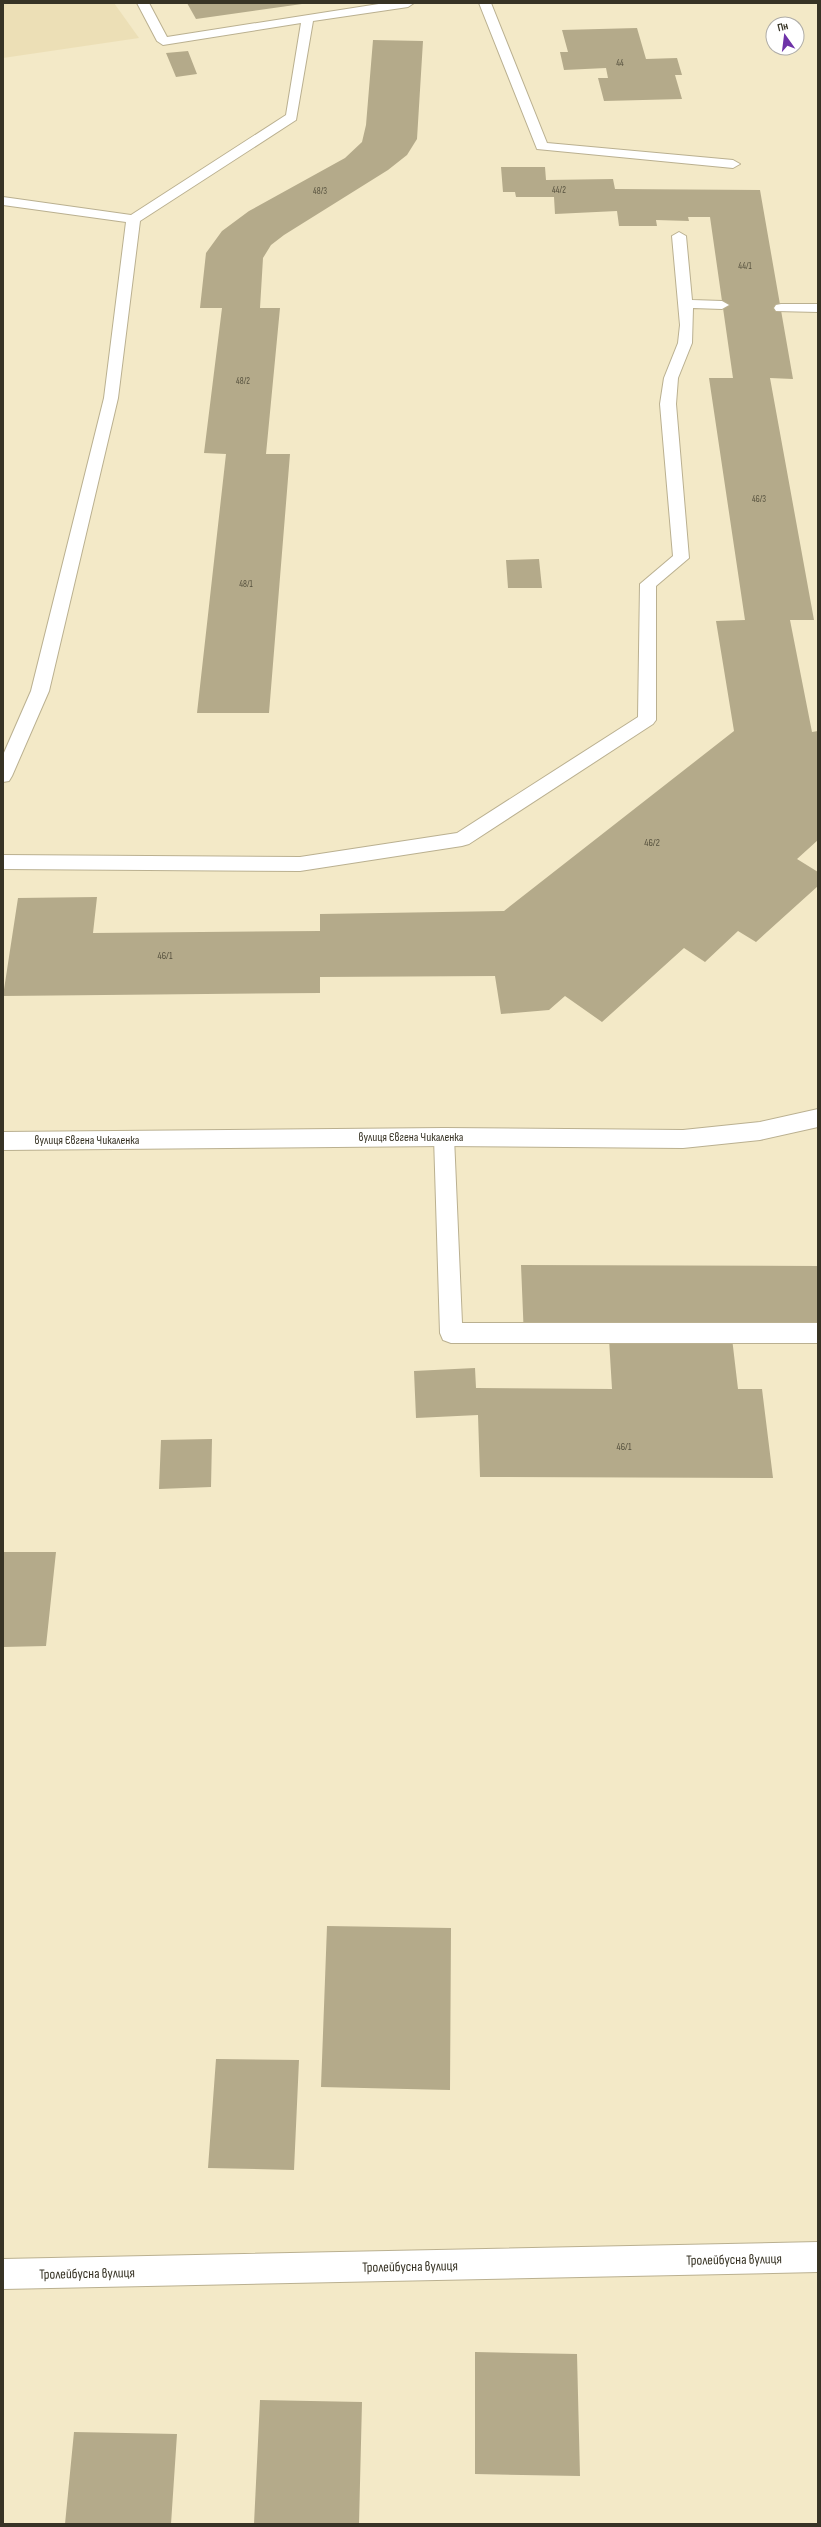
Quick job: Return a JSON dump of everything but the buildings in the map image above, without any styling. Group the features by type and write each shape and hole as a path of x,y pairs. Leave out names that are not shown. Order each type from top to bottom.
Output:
{"main road":[{"path":"143,3 163,41 307,20 408,3"},
{"path":"485,3 542,146 733,164"},
{"path":"3,201 133,219 292,117 307,20"},
{"path":"3,776 40,691 110,398 133,219"},
{"path":"3,862 300,864 462,839 647,720 648,584 681,558 668,404 671,378 685,344 685,304 679,236"},
{"path":"685,304 722,305"},
{"path":"781,308 818,308"},
{"name":"вулиця Євгена Чикаленка","path":"3,1141 444,1137 683,1139 760,1131 818,1118"},
{"path":"444,1137 452,1334 818,1333"},
{"name":"Тролейбусна вулиця","path":"3,2274 818,2257"}],"shaded area":[{"path":"3,3 114,3 139,38 3,58"}]}
